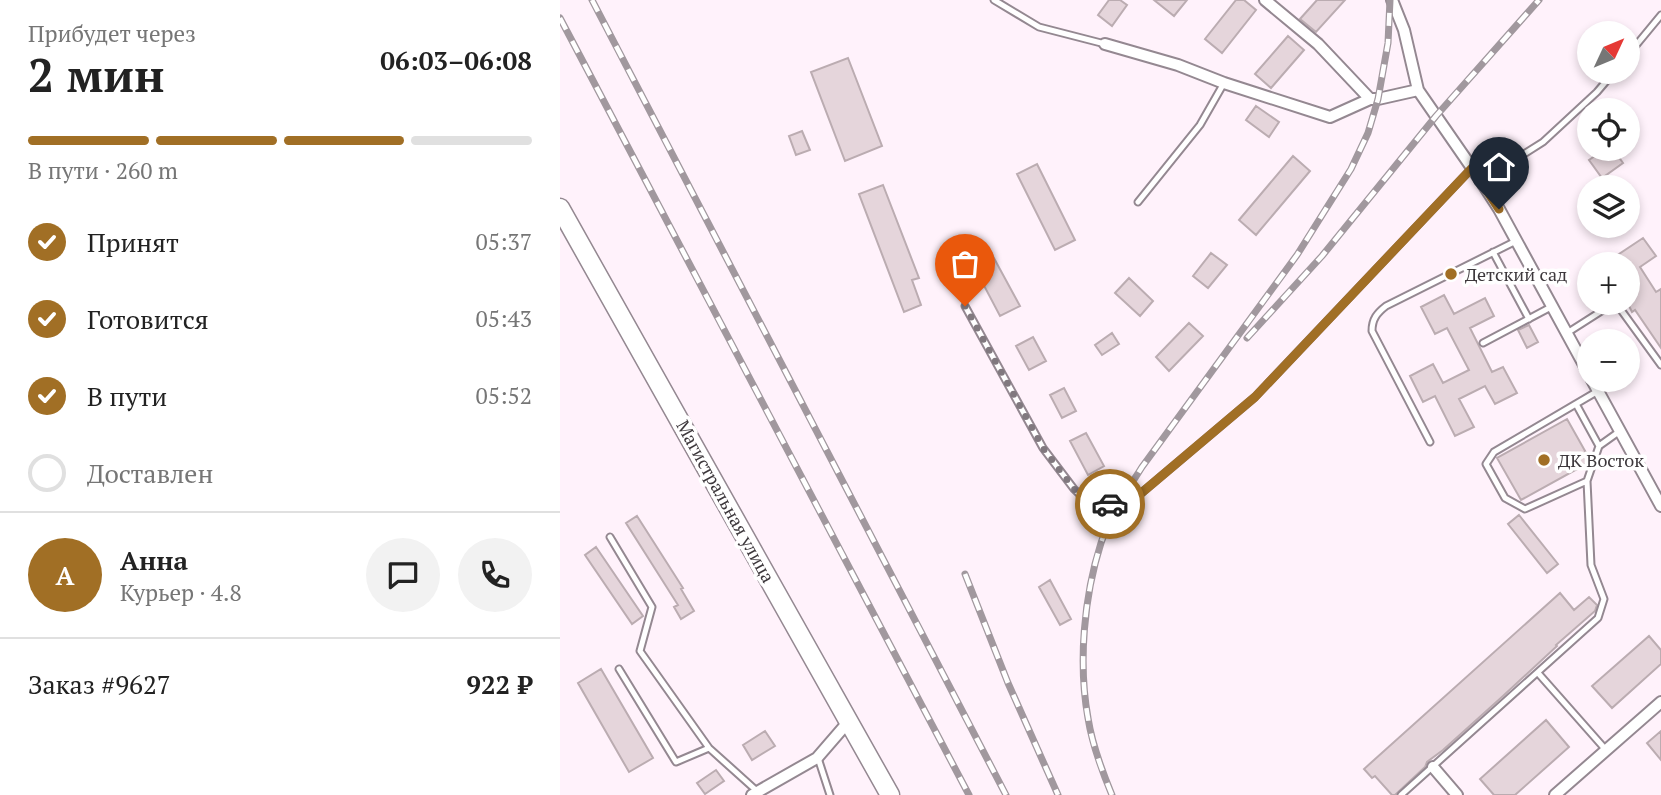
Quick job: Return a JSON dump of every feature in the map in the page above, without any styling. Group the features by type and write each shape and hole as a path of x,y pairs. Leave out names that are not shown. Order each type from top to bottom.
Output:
{"main road":[{"name":"Магистральная улица","path":"560,208 890,795"}],"street":[{"path":"1265,0 1318,44 1370,99"},
{"path":"1392,0 1404,30 1418,90 1481,181 1577,352"},
{"path":"1105,44 1178,65 1224,83 1330,117 1370,99 1418,90"},
{"path":"1599,392 1661,506"},
{"path":"1555,795 1661,702"},
{"path":"755,793 817,758 849,721"},
{"path":"1433,767 1457,795"}],"lane":[{"path":"994,0 1039,27 1105,44"},
{"path":"1640,40 1661,15"},
{"path":"1138,202 1200,125 1224,83"},
{"path":"1481,181 1543,142 1604,84"},
{"path":"965,306 1043,448 1074,489 1090,504 1119,504 1139,495 1255,397 1472,168"},
{"path":"1430,442 1372,331 1372,321 1386,306 1516,241"},
{"path":"1493,252 1529,319"},
{"path":"1483,344 1552,306"},
{"path":"1567,333 1596,315"},
{"path":"1624,315 1661,365"},
{"path":"1587,481 1525,509 1505,498 1486,464 1494,452 1596,392"},
{"path":"1576,404 1599,446"},
{"path":"1401,795 1598,618 1604,598 1591,565 1587,481 1599,446 1620,432"},
{"path":"610,537 652,607 640,651 709,748 755,793"},
{"path":"619,669 676,762 709,748"},
{"path":"1538,673 1605,750"},
{"path":"817,758 830,795"}],"building":[{"path":"1109,0 1120,0 1127,5 1112,26 1098,15"},
{"path":"1154,0 1187,0 1174,16"},
{"path":"1236,0 1244,0 1256,10 1222,53 1205,39"},
{"path":"1317,0 1345,0 1316,32 1300,19"},
{"path":"1288,36 1304,50 1271,88 1255,74"},
{"path":"848,58 882,146 845,161 811,72"},
{"path":"1256,106 1279,122 1269,137 1246,120"},
{"path":"802,131 810,150 796,155 789,136"},
{"path":"1293,156 1310,171 1256,235 1239,220"},
{"path":"1590,161 1623,163 1606,175 1600,175"},
{"path":"1037,164 1075,240 1055,250 1017,174"},
{"path":"883,185 919,278 912,280 921,305 904,312 859,194"},
{"path":"1643,238 1656,256 1640,267 1640,252 1622,252"},
{"path":"989,249 1020,306 1000,316 970,259"},
{"path":"1211,253 1227,265 1208,288 1193,276"},
{"path":"1640,267 1656,292 1661,289 1661,348 1638,315"},
{"path":"1129,278 1153,301 1140,316 1115,293"},
{"path":"1444,295 1454,314 1485,298 1494,316 1470,328 1492,372 1503,367 1517,393 1495,404 1485,386 1459,399 1474,427 1455,436 1435,396 1423,402 1410,376 1433,364 1443,383 1469,370 1447,328 1435,334 1421,307"},
{"path":"1189,323 1203,336 1169,371 1156,357"},
{"path":"1529,325 1538,342 1527,348 1518,330"},
{"path":"1112,333 1119,344 1102,355 1095,345"},
{"path":"1033,337 1046,361 1029,370 1016,346"},
{"path":"1064,388 1076,411 1062,418 1050,395"},
{"name":"ДК Восток","path":"1567,419 1589,458 1588,463 1521,500 1497,458"},
{"path":"1086,433 1104,466 1088,475 1070,441"},
{"path":"1519,515 1558,564 1547,573 1508,524"},
{"path":"637,516 683,588 681,589 694,611 681,619 674,607 678,605 626,523"},
{"path":"596,547 643,616 632,624 585,555"},
{"path":"1050,580 1071,619 1060,625 1039,587"},
{"path":"1560,593 1574,610 1589,597 1597,605 1595,611 1427,762 1395,795 1375,776 1372,778 1364,769"},
{"path":"1649,636 1661,650 1661,664 1612,708 1592,686"},
{"path":"601,669 653,758 629,772 578,683"},
{"path":"1546,720 1569,747 1515,795 1494,795 1480,779"},
{"path":"765,731 775,746 752,760 743,745"},
{"path":"1661,731 1661,760 1647,743"},
{"path":"716,770 724,781 705,794 697,783"}],"railway":[{"path":"592,0 1006,795"},
{"path":"1112,795 1092,738 1083,675 1087,607 1101,543 1114,513 1142,467 1297,255 1351,169 1368,133 1378,99 1388,43 1390,0"},
{"path":"1247,338 1322,256 1436,116 1539,0"},
{"path":"560,18 969,795"},
{"path":"965,574 1008,683 1058,795"}],"way so far":[{"path":"965,306 1043,448 1074,489 1090,504 1110,504"}],"place":[{"name":"Детский сад","path":"1451,274"},
{"name":"ДК Восток","path":"1544,460"}],"route":[{"path":"1110,504 1119,504 1139,495 1255,397 1472,168 1499,209"}]}
